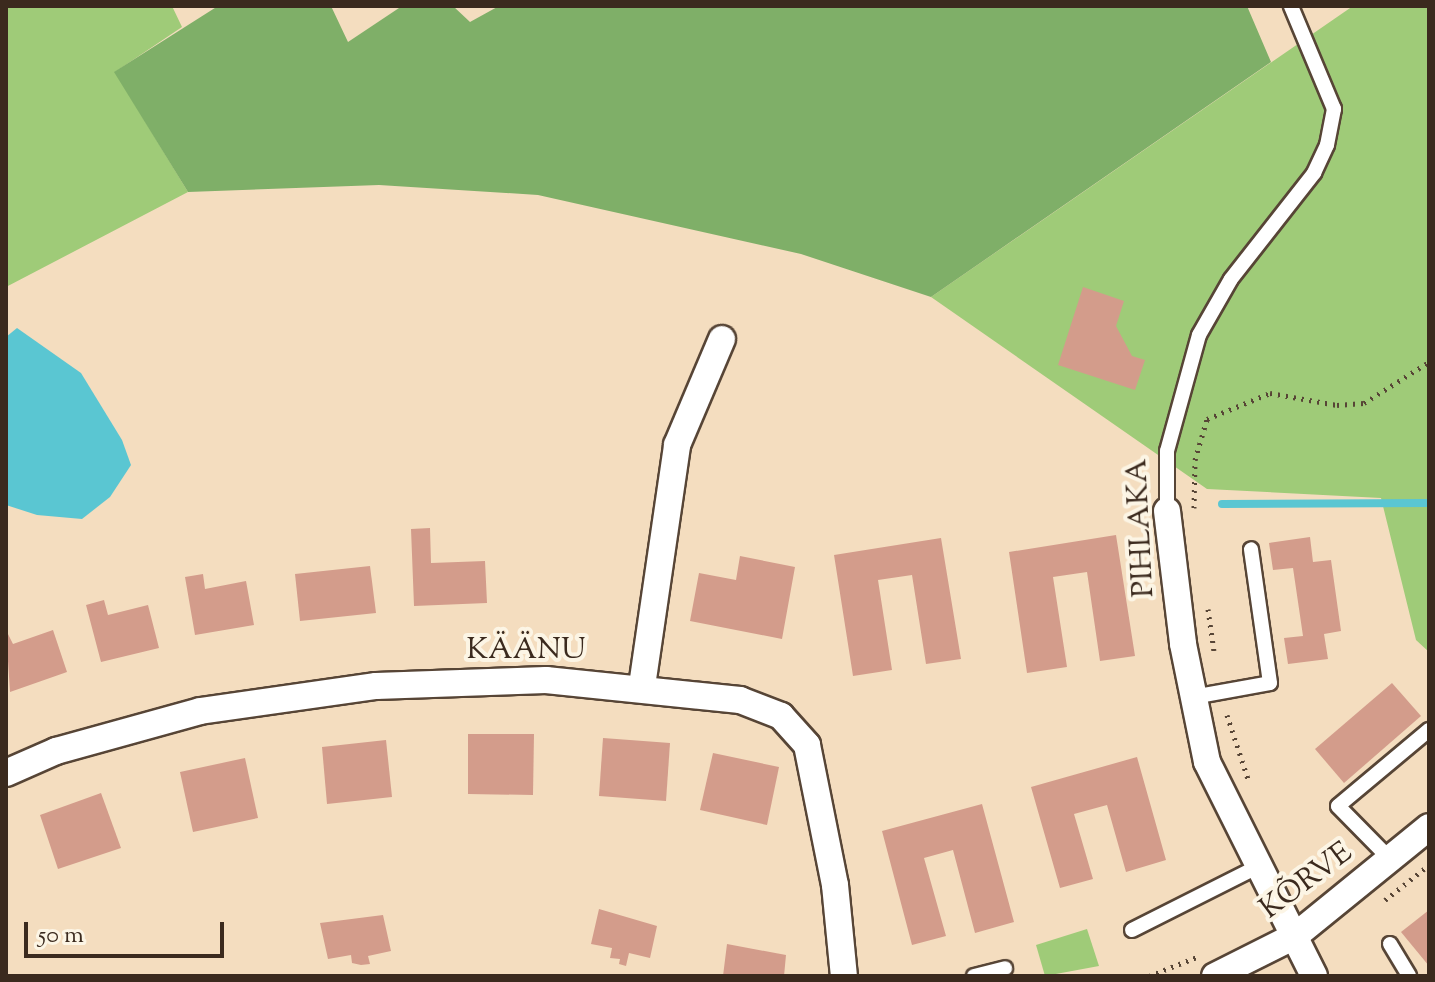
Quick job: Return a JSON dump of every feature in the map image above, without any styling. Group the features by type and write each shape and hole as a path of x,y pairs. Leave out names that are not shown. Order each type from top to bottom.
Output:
{"street":[{"path":"642,686 677,445 722,339"},
{"name":"PIHLAKA","path":"1167,511 1193,697 1207,762 1314,976"},
{"name":"KÄÄNU","path":"6,773 56,751 200,711 376,686 546,680 642,686 740,700 781,716 807,745 835,885 844,976"},
{"name":"KÕRVE","path":"1215,976 1295,936 1429,827"}],"lane":[{"name":"PIHLAKA","path":"1167,511 1167,451 1199,335 1231,279 1314,173 1327,145 1334,109 1291,6"},
{"path":"1193,697 1270,683 1251,549"},
{"path":"1390,859 1338,806 1429,730"},
{"path":"1132,930 1257,867"},
{"path":"1390,944 1409,976"},
{"path":"974,976 1005,968"}],"path":[{"path":"1195,511 1195,460 1207,419 1270,393 1337,405 1364,403 1429,362"},
{"path":"1207,601 1221,690 1251,788"}],"green space":[{"path":"6,6 172,6 182,27 115,72 188,192 6,287"},
{"path":"218,6 331,6 348,42 402,6 453,6 470,22 499,6 1247,6 1271,62 931,297 801,254 538,195 379,185 188,192 114,72"},
{"path":"1353,6 1429,6 1429,652 1416,640 1381,498 1207,489 931,297"},
{"path":"1087,929 1099,966 1045,976 1036,945"}],"water":[{"path":"17,328 81,373 122,440 131,465 110,497 82,519 37,515 6,505 6,337"}],"building":[{"path":"1083,287 1124,301 1116,326 1132,356 1145,360 1135,390 1058,365"},
{"path":"430,528 431,563 485,561 487,603 414,606 411,529"},
{"path":"1116,535 1135,656 1100,661 1087,572 1053,577 1067,667 1027,673 1009,552"},
{"path":"1310,537 1313,562 1331,560 1341,631 1324,634 1328,659 1288,664 1284,638 1303,636 1293,568 1273,570 1269,543"},
{"path":"941,538 961,659 926,664 912,575 878,580 892,670 853,676 834,555"},
{"path":"740,556 795,567 782,639 690,621 699,573 736,580"},
{"path":"370,566 376,613 300,621 295,574"},
{"path":"203,574 205,589 246,581 254,625 195,635 185,577"},
{"path":"104,600 108,615 148,605 159,648 101,662 86,605"},
{"path":"6,630 13,644 53,630 67,672 10,692"},
{"path":"1392,683 1421,716 1344,783 1315,749"},
{"path":"468,734 534,734 533,795 468,794"},
{"path":"603,738 670,743 666,801 599,796"},
{"path":"386,740 392,797 327,804 322,747"},
{"path":"713,753 779,767 767,825 700,810"},
{"path":"1137,757 1166,860 1126,872 1107,805 1074,814 1093,879 1060,888 1031,787"},
{"path":"245,758 258,818 193,832 180,772"},
{"path":"101,793 121,848 58,869 40,815"},
{"path":"982,804 1014,922 975,933 953,850 924,858 946,936 912,945 882,831"},
{"path":"599,909 657,926 650,958 629,953 626,966 619,964 620,959 610,958 612,948 591,944"},
{"path":"1429,910 1429,966 1401,932"},
{"path":"383,915 391,951 368,956 370,964 352,963 351,955 328,959 320,923"},
{"path":"727,944 786,955 784,976 723,976"}],"waterway":[{"path":"1222,504 1429,503"}]}
